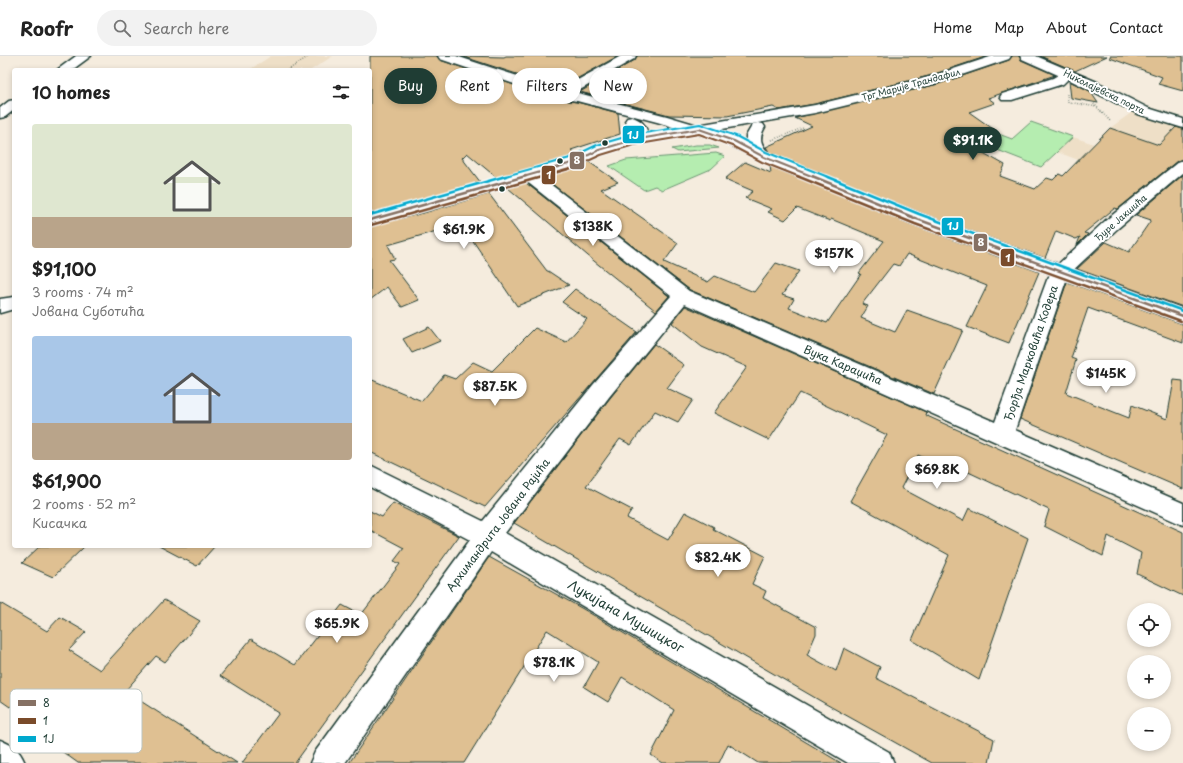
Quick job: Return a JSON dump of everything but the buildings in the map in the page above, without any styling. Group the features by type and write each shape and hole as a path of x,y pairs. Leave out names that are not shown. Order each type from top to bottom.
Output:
{"street":[{"path":"66,68 85,56"},
{"path":"444,56 512,79"},
{"path":"581,84 630,56"},
{"name":"Трг Марије Трандафил","path":"698,134 815,109 933,80 1005,56"},
{"name":"Николајевска порта","path":"1026,56 1092,85 1143,111 1183,124"},
{"path":"1006,97 1058,81 1067,74"},
{"path":"581,98 698,134 741,152 764,157"},
{"path":"578,104 677,133"},
{"path":"0,114 12,105"},
{"name":"Трг Марије Трандафил","path":"716,135 794,119 807,115 815,109"},
{"path":"632,120 639,127 640,131 633,140"},
{"path":"758,127 752,136 753,141 764,157"},
{"path":"572,163 599,150 633,140 677,133 716,135 734,141 764,157 918,219 1183,316"},
{"path":"372,219 417,208 528,174 572,163 594,160 698,134"},
{"name":"Ђуре Јакшића","path":"1060,272 1111,225 1183,165"},
{"name":"Вука Караџића","path":"528,174 682,295 1183,514"},
{"name":"Ђорђа Марковића Кодера","path":"1002,434 1060,272"},
{"name":"Архимандрита Јована Рајића","path":"326,763 487,536 601,391 682,295"},
{"path":"0,306 12,303"},
{"name":"Лукијана Мушицког","path":"372,476 487,536 878,763"},
{"path":"0,756 9,763"}],"path":[{"path":"291,68 309,56"},
{"path":"1095,106 1111,122"}],"shaded area":[{"path":"271,56 333,56 314,68 252,68"},
{"path":"1131,113 1142,113 1183,129 1183,147 1092,165 1057,152 1073,137 1094,144 1110,128"}],"green space":[{"path":"1031,122 1073,137 1041,167 982,144 996,133 1012,139"},
{"path":"696,145 710,145 719,148 678,152 672,149"},
{"path":"716,153 725,156 711,169 662,190 655,186 644,190 609,166 626,160"}],"transit line":[{"name":"1J","path":"372,214 570,158 597,145 632,135 700,124 736,136 766,152 919,214 1183,311"},
{"name":"8","path":"372,219 572,163 599,150 633,140 699,129 734,141 764,157 917,219 1183,316"},
{"name":"1","path":"372,225 573,168 601,155 634,145 699,134 732,146 762,162 915,224 1181,321"}]}
